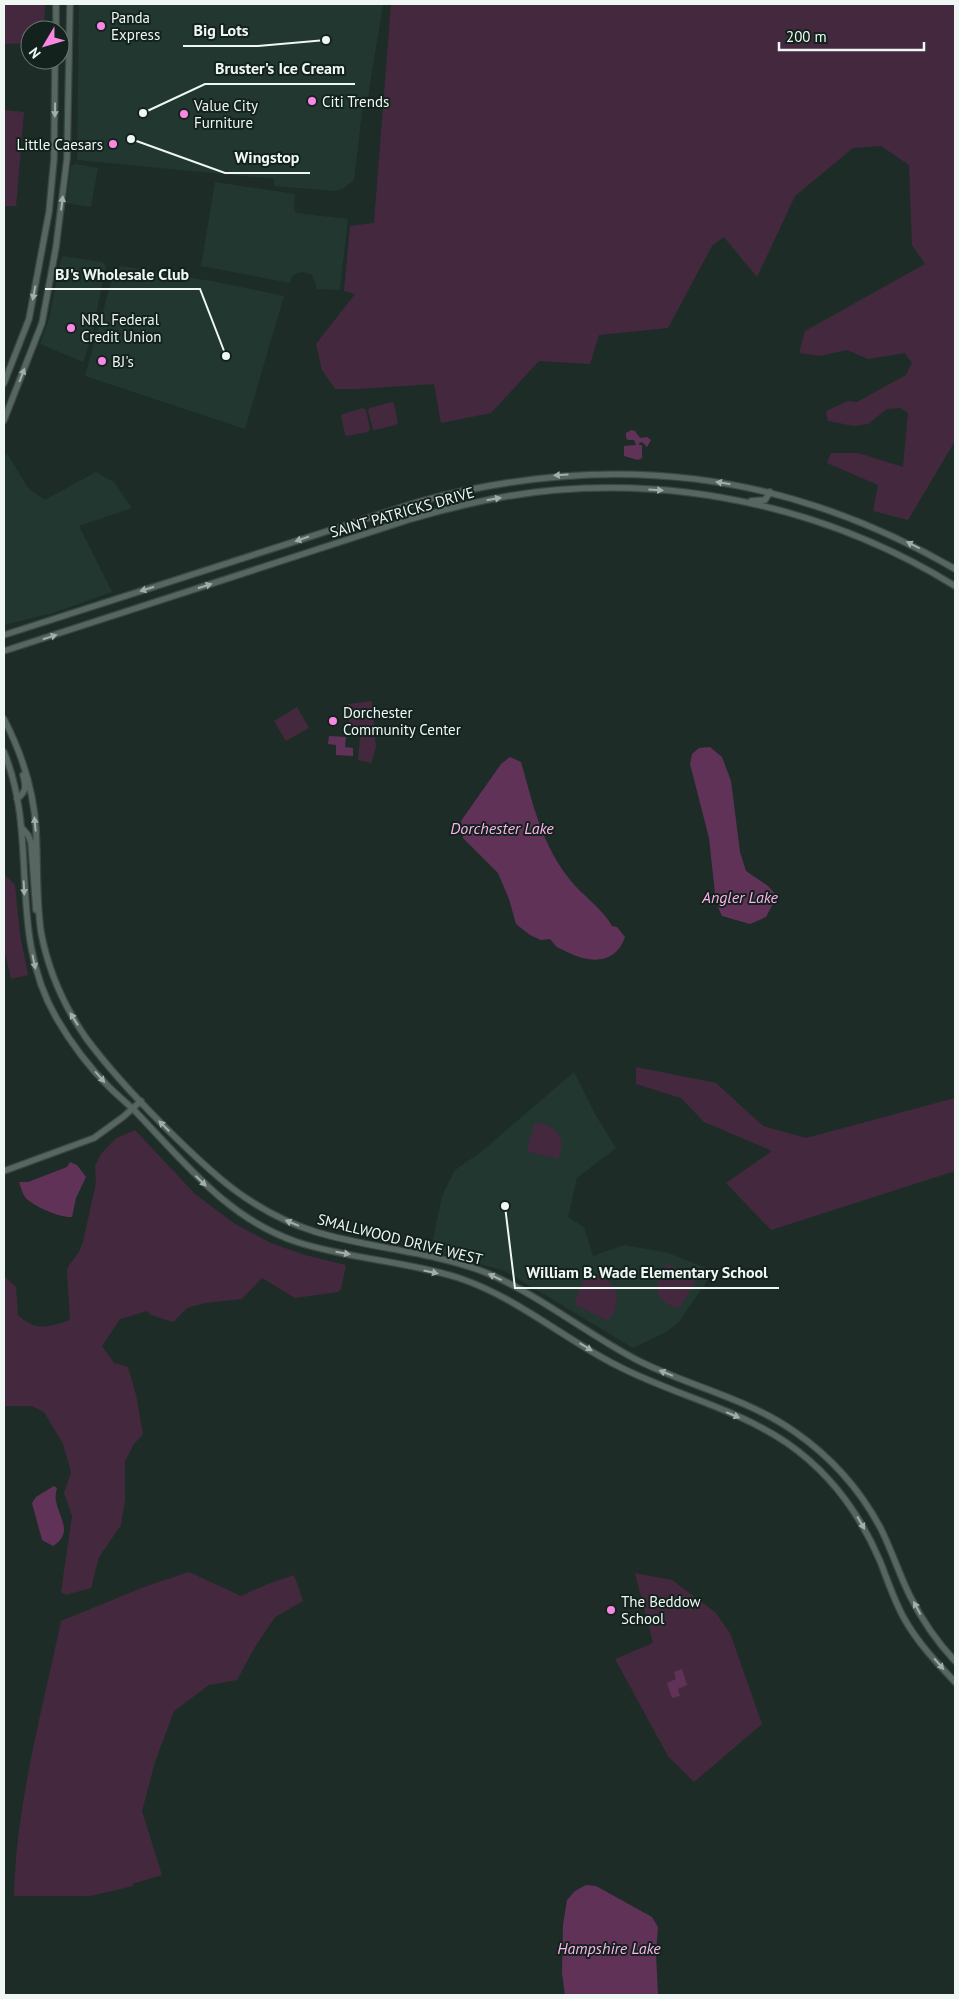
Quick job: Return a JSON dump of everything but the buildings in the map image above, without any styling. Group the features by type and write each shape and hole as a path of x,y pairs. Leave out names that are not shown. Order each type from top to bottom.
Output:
{"main road":[{"path":"56,4 56,20"},
{"path":"4,420 42,324 56,247 67,158 70,4"},
{"path":"4,384 29,319 46,229 54,159 55,70"},
{"name":"SAINT PATRICKS DRIVE","path":"5,634 418,502 485,486 556,476 625,474 686,477 770,492 813,504 862,522 908,543 955,569"},
{"name":"SAINT PATRICKS DRIVE","path":"5,652 411,519 470,503 536,492 605,488 679,491 732,499 800,516 850,533 900,555 955,586"},
{"path":"732,499 758,501 768,497 770,492"},
{"name":"SMALLWOOD DRIVE WEST","path":"4,719 23,762 31,788 36,823 39,912 42,934 53,976 70,1012 97,1052 141,1101 209,1171 242,1198 274,1215 319,1233 439,1258 483,1272 516,1288 638,1360 756,1409 787,1426 822,1453 861,1496 882,1530 921,1617 955,1662"},
{"path":"14,743 26,789 24,794 17,799"},
{"name":"SMALLWOOD DRIVE WEST","path":"4,752 14,779 22,828 26,920 35,969 48,1003 72,1042 108,1087 133,1109 195,1175 226,1204 253,1222 280,1235 326,1250 444,1274 488,1290 523,1309 614,1365 734,1415 788,1443 832,1483 852,1510 874,1549 906,1622 955,1682"},
{"path":"22,828 31,842 34,902 42,934"},
{"path":"4,1171 94,1138 141,1101"}],"shaded area":[{"path":"4,4 45,4 44,20 20,20 20,43 4,44"},
{"path":"79,4 383,4 368,97 364,96 354,180 342,189 334,191 274,186 274,179 77,160"},
{"path":"391,4 955,4 955,441 908,520 873,511 878,485 827,463 831,453 858,453 903,467 908,413 900,408 887,409 868,424 854,426 828,421 826,411 848,401 857,402 906,375 912,363 905,353 868,359 847,350 820,356 799,353 805,331 925,264 912,245 909,165 881,146 853,148 795,196 757,277 724,237 712,246 668,328 599,335 590,364 539,361 491,413 441,423 434,384 335,389 322,370 316,344 355,294 344,291 350,226 374,223"},
{"path":"4,110 24,112 16,206 4,206"},
{"path":"76,164 98,168 91,207 66,203 71,166"},
{"path":"215,182 295,194 294,210 297,213 348,219 340,290 317,289 312,275 304,272 297,273 291,277 290,283 201,266"},
{"path":"63,256 102,262 106,266 92,335 83,362 40,344 49,319"},
{"path":"122,266 217,282 284,296 245,429 85,376 115,268"},
{"path":"392,402 398,423 373,429 368,410"},
{"path":"363,408 366,410 370,429 368,432 345,435 341,416"},
{"path":"7,453 28,488 45,500 96,472 114,482 132,508 79,526 112,592 53,613 4,625 4,459"},
{"path":"372,701 376,747 371,763 358,760 361,728 349,728 348,704"},
{"path":"297,707 309,728 286,741 274,721"},
{"path":"4,874 15,885 20,935 28,975 11,979 4,948"},
{"path":"636,1067 716,1083 763,1126 806,1138 955,1098 955,1171 771,1230 726,1183 772,1151 704,1122 681,1098 636,1084"},
{"path":"574,1072 595,1114 616,1148 577,1178 568,1217 584,1227 593,1256 624,1245 668,1253 714,1271 678,1323 666,1332 633,1348 505,1271 431,1250 442,1196 455,1170 481,1152"},
{"path":"541,1123 553,1128 560,1136 562,1146 558,1159 528,1152 527,1150 534,1124"},
{"path":"135,1130 195,1194 235,1224 271,1243 305,1255 346,1265 341,1289 338,1292 295,1298 262,1278 242,1299 205,1303 187,1308 173,1322 151,1315 147,1311 120,1319 102,1346 114,1363 128,1367 136,1395 143,1434 134,1444 125,1461 125,1500 121,1525 99,1557 91,1588 66,1595 61,1592 72,1516 64,1493 71,1472 63,1444 44,1412 32,1406 4,1406 4,1276 16,1287 18,1315 30,1324 49,1326 70,1320 67,1271 83,1242 96,1183 95,1166 101,1154 115,1139"},
{"path":"667,1264 697,1278 680,1308 664,1302 658,1291 659,1278"},
{"path":"585,1274 604,1278 614,1288 617,1296 616,1304 608,1321 576,1305 575,1302"},
{"path":"189,1572 241,1596 294,1575 303,1601 275,1617 255,1647 237,1680 209,1685 174,1711 155,1762 142,1811 162,1875 132,1884 133,1886 90,1896 14,1896 16,1862 25,1793 61,1621 144,1587"},
{"path":"635,1573 672,1580 715,1612 730,1633 762,1724 694,1782 668,1756 615,1659 653,1643"}],"water":[{"path":"631,430 635,431 640,438 647,437 651,440 647,447 642,442 639,443 639,445 642,445 642,458 638,460 624,456 624,446 636,445 634,440 626,438 626,433"},
{"path":"329,736 346,737 345,747 353,748 353,756 336,755 336,745 328,744"},
{"name":"Angler Lake","path":"710,747 722,757 731,781 740,852 746,871 768,886 777,896 766,917 750,924 722,916 716,903 709,838 690,764 692,754 699,748"},
{"name":"Dorchester Lake","path":"510,757 521,762 540,824 561,868 612,926 617,927 625,937 615,953 608,957 591,959 574,955 557,947 550,939 541,940 530,935 516,924 509,899 498,873 463,838 461,821 501,764"},
{"path":"70,1162 77,1165 86,1177 76,1198 72,1217 61,1216 47,1211 25,1197 19,1182 28,1182 67,1167"},
{"path":"54,1486 57,1488 56,1499 64,1531 63,1536 53,1546 42,1540 32,1503 36,1497"},
{"path":"682,1669 687,1685 678,1689 680,1696 672,1698 667,1683 676,1679 674,1672"},
{"name":"Hampshire Lake","path":"586,1885 596,1886 652,1917 658,1927 656,1953 658,1995 565,1995 562,1973 563,1925 567,1900 575,1891"}],"place":[{"name":"Panda Express","path":"101,26"},
{"name":"Big Lots","path":"326,40"},
{"name":"Citi Trends","path":"312,101"},
{"name":"Bruster's Ice Cream","path":"143,113"},
{"name":"Value City Furniture","path":"184,114"},
{"name":"Wingstop","path":"131,139"},
{"name":"Little Caesars","path":"113,144"},
{"name":"NRL Federal Credit Union","path":"71,328"},
{"name":"BJ's Wholesale Club","path":"226,356"},
{"name":"BJ's","path":"102,361"},
{"name":"Dorchester Community Center","path":"333,721"},
{"name":"William B. Wade Elementary School","path":"505,1206"},
{"name":"The Beddow School","path":"611,1610"}]}
